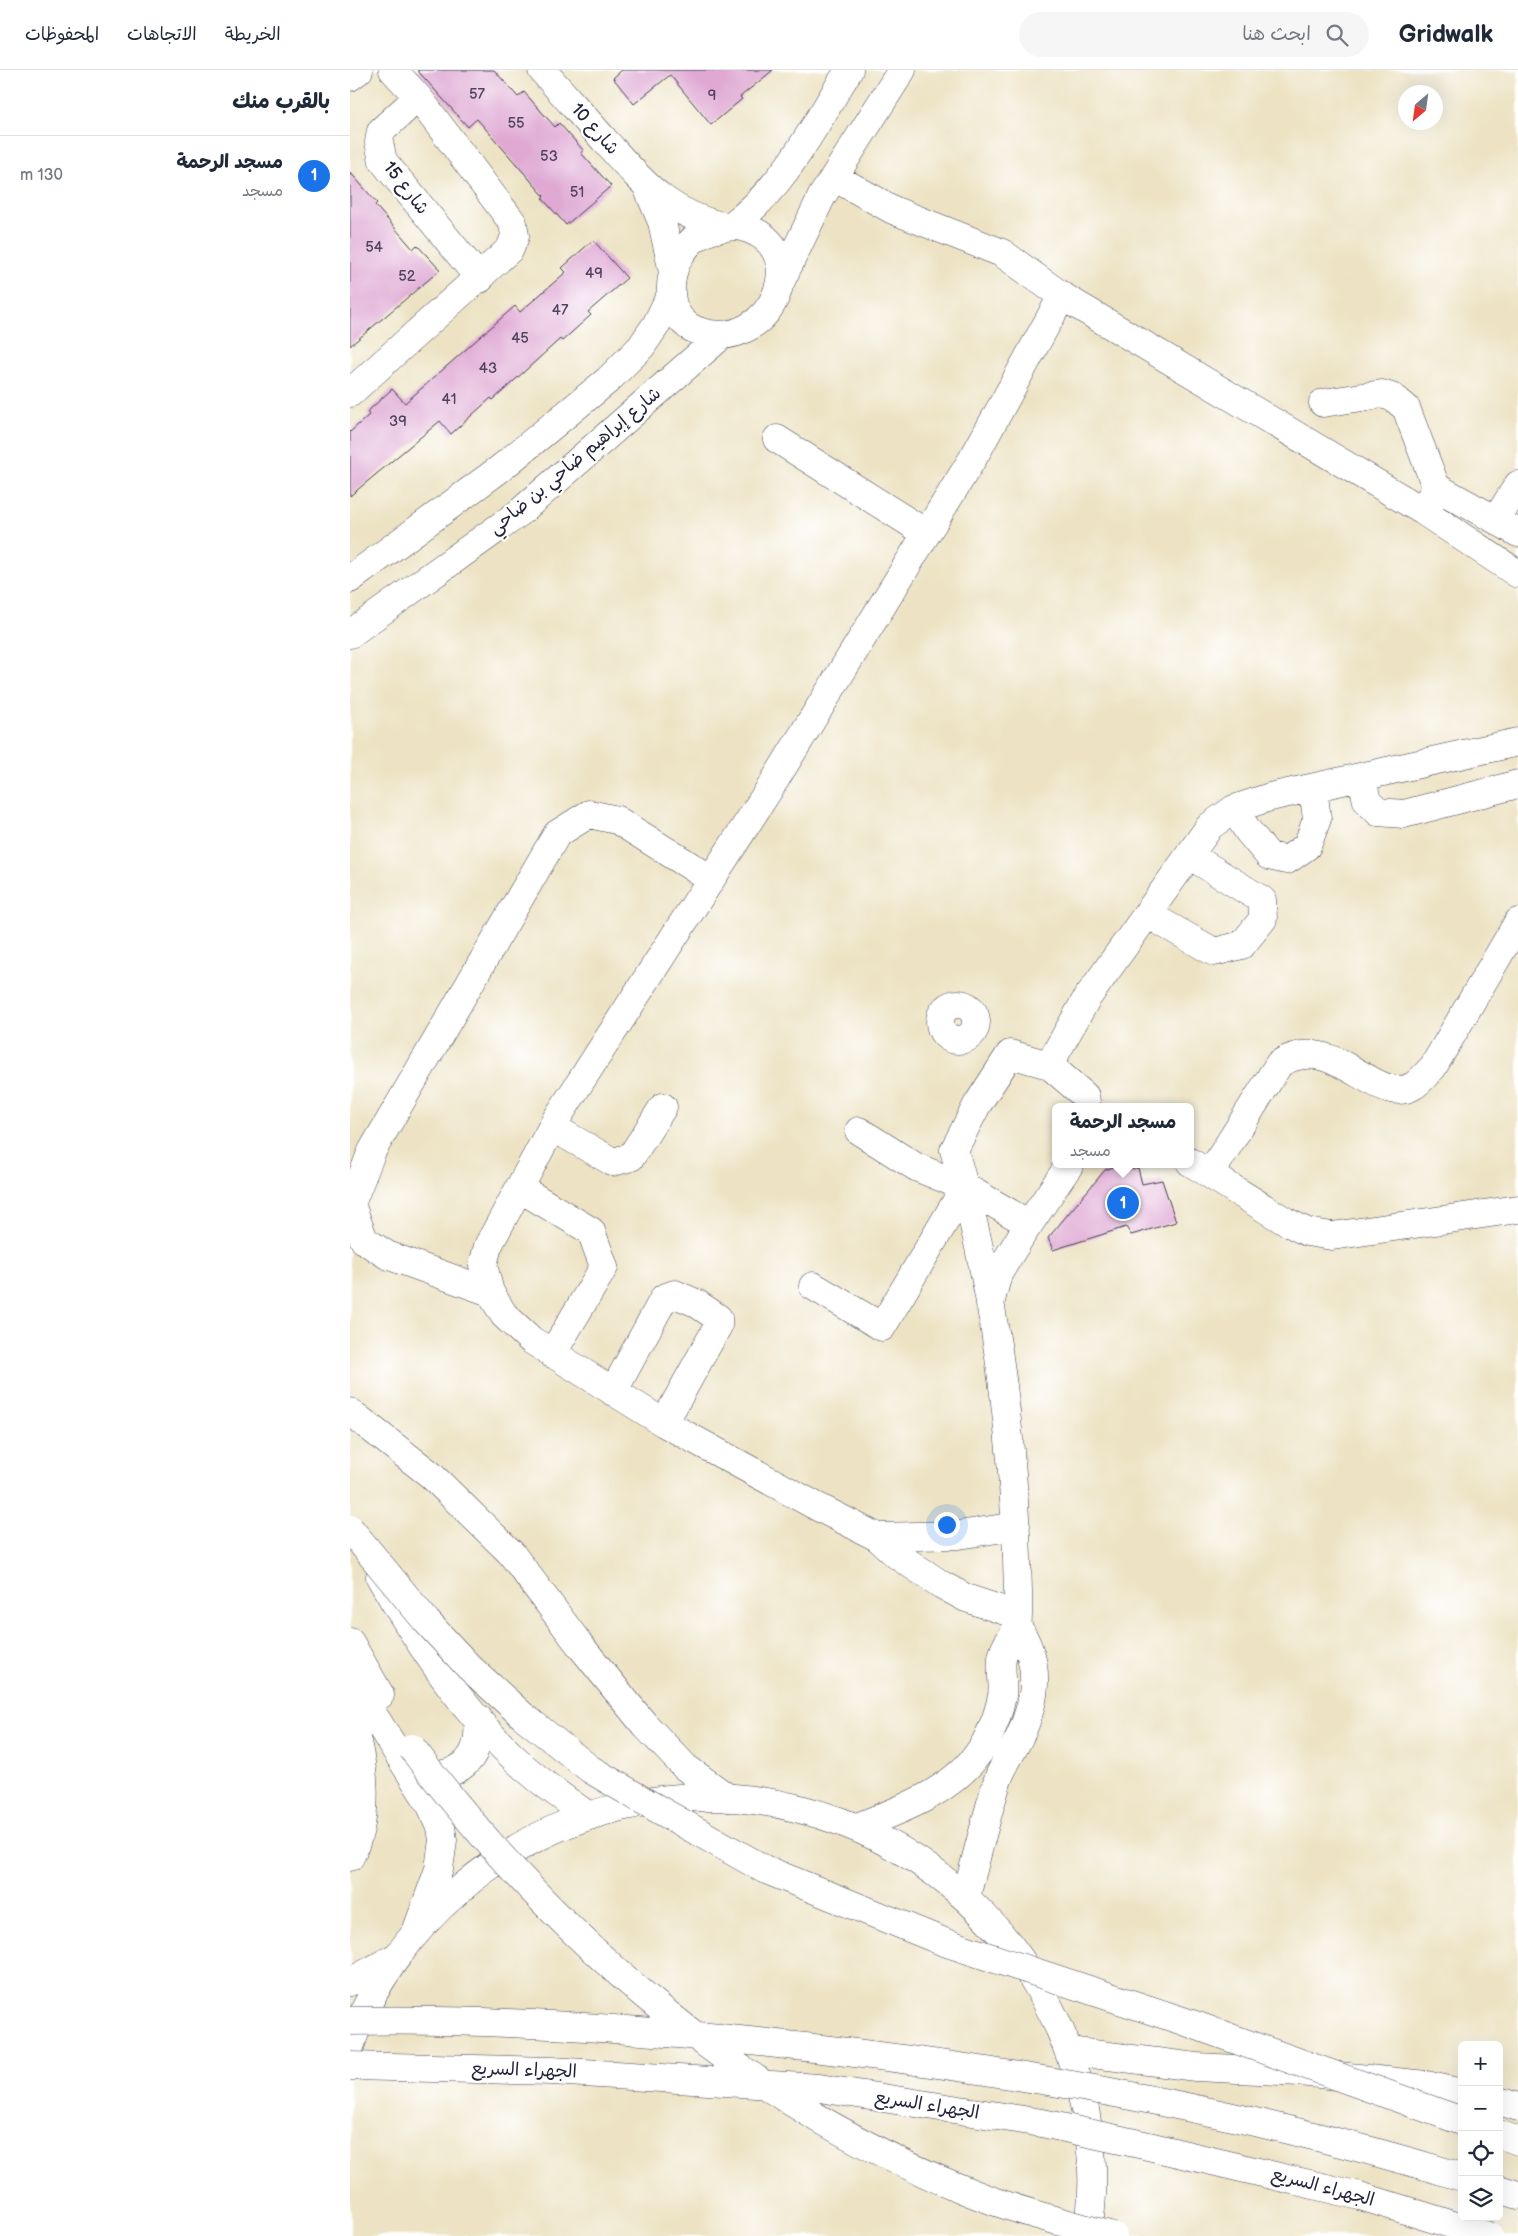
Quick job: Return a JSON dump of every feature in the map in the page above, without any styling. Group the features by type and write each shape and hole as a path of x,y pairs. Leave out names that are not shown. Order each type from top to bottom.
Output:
{"main road":[{"path":"350,77 359,70"},
{"path":"350,393 480,279 510,249 515,236 513,223 418,97 393,70"},
{"name":"شارع 10","path":"542,70 648,189 686,214 703,222 729,226"},
{"path":"729,226 762,200 785,170 849,70"},
{"path":"672,283 676,314 683,322 701,332 722,335 742,331 759,320 772,304 798,245 834,177 902,70"},
{"name":"شارع 15","path":"418,97 381,131 379,142 383,161 480,279"},
{"path":"834,177 893,210 1002,253 1062,296 1423,511 1518,574"},
{"name":"شارع 10","path":"648,189 662,222 672,283"},
{"path":"350,579 501,468 608,380 641,347 656,325 681,253 692,241 705,232 729,226 757,231 773,245 780,264 780,285"},
{"path":"1018,1621 942,1586 897,1555 877,1537 664,1423 552,1354 531,1340 504,1315 490,1292 483,1265 488,1246 552,1127 770,788 976,452 1062,296"},
{"name":"شارع إبراهيم ضاحي بن ضاحي","path":"350,634 519,513 722,335"},
{"path":"1323,403 1382,394 1394,398 1406,408 1436,487 1507,527 1518,485"},
{"path":"777,439 926,533"},
{"path":"1423,511 1436,487"},
{"path":"1048,1065 1087,998 1210,826 1234,809 1270,797 1518,742"},
{"path":"1362,778 1367,800 1378,812 1404,814 1518,784"},
{"path":"1234,809 1248,831 1269,856 1287,860 1307,846 1317,819 1313,788"},
{"path":"490,1292 387,1255 364,1240 351,1204 372,1151 557,834 589,814 617,820 711,878"},
{"path":"1147,914 1214,952 1242,945 1263,919 1262,900 1189,855"},
{"path":"1518,922 1433,1067 1413,1087 1401,1090 1386,1088 1349,1067 1319,1055 1302,1054 1289,1057 1280,1064 1200,1168 1285,1221 1307,1232 1332,1236 1518,1209"},
{"path":"974,1031 1010,1054 1048,1065 1091,1103"},
{"path":"966,1897 999,1776 1028,1716 1036,1672 1034,1660 1018,1621 1016,1526 1006,1415 990,1305 965,1188 954,1150 978,1105 1010,1054"},
{"path":"552,1127 613,1162 631,1157 663,1107"},
{"path":"859,1131 916,1167 965,1188 1030,1224"},
{"path":"990,1305 998,1274 1067,1168"},
{"path":"519,1188 591,1231 604,1267 552,1354"},
{"path":"813,1286 882,1327 965,1188"},
{"path":"614,1392 664,1298 675,1294 696,1303 718,1318 718,1326 664,1423"},
{"path":"350,1412 431,1475 511,1554 579,1644 644,1724 686,1767 728,1798"},
{"path":"350,1524 396,1606 425,1652 478,1718 524,1767 589,1816"},
{"path":"877,1537 959,1535 1016,1526"},
{"path":"350,1529 427,1622 469,1667 522,1716 590,1768 649,1804 764,1869 944,1942 1192,2024 1458,2120"},
{"path":"857,1828 905,1808 928,1795 950,1782 970,1764 985,1744 996,1720 1002,1695 1002,1657 1018,1621"},
{"path":"350,1642 417,1772 434,1776 450,1773 465,1764 475,1750 479,1734 478,1718"},
{"path":"350,1678 408,1755 570,1929 670,2017 731,2061 826,2123 899,2161 968,2191 1050,2219 1113,2236"},
{"path":"350,1716 357,1739 365,1783 362,1821 350,1857"},
{"path":"408,1755 436,1815 443,1840 436,1883 416,1932"},
{"path":"350,2046 372,1997 397,1956 416,1932 443,1903 472,1878 504,1856 538,1837 589,1816 624,1806 675,1798 754,1800 798,1808 857,1828 914,1858 966,1897 1003,1936 1036,1981 1054,2015 1069,2051 1082,2094 1090,2139 1092,2184 1087,2236"},
{"path":"350,1982 397,1956"},
{"path":"350,2021 449,2022 642,2031 726,2037 910,2059 985,2070 1190,2108 1405,2160 1459,2176"},
{"path":"1069,2051 1196,2067 1300,2072 1426,2084 1458,2091"},
{"name":"الجهراء السريع","path":"350,2066 552,2071 819,2088 1042,2123 1144,2145 1360,2196 1490,2236"},
{"path":"1503,2102 1518,2107"},
{"path":"1503,2135 1518,2140"},
{"path":"1503,2190 1518,2195"}],"building":[{"path":"417,70 494,70 518,97 524,92 555,127 559,123 583,150 581,153 611,186 566,225 542,198 544,196 477,119 468,127"},
{"path":"622,70 773,70 740,97 742,99 711,125 670,75 634,104 613,78"},
{"path":"350,172 377,203 375,205 413,249 417,245 440,270 350,346"},
{"path":"593,240 627,278 588,312 591,315 562,341 560,339 493,400 491,398 451,434 440,421 350,496 350,432 369,415 367,412 392,389 405,403 515,306 520,312 566,272 562,268"},
{"path":"1117,1168 1120,1172 1138,1168 1142,1184 1162,1180 1176,1222 1131,1235 1126,1227 1053,1250 1048,1238 1105,1170"}],"place":[{"name":"مسجد الرحمة","path":"1123,1203"}]}
